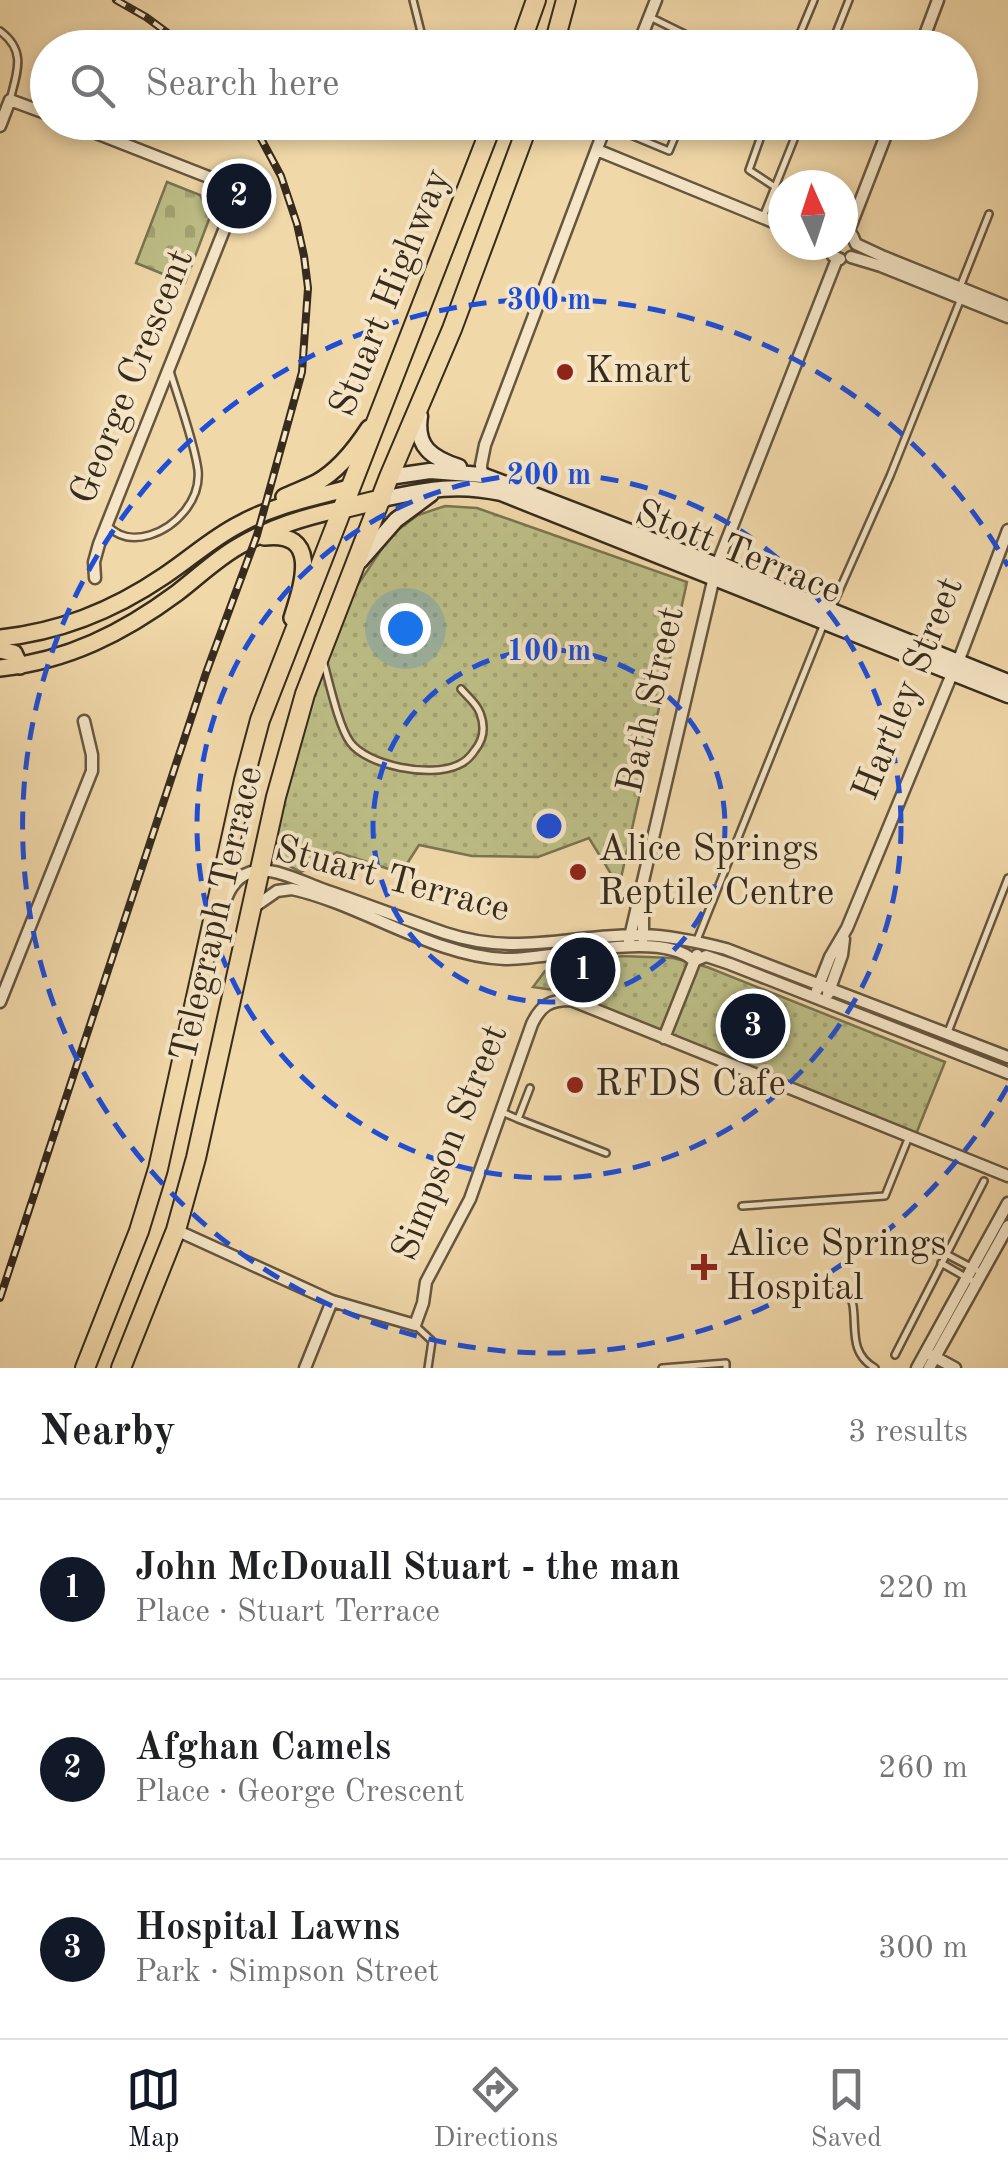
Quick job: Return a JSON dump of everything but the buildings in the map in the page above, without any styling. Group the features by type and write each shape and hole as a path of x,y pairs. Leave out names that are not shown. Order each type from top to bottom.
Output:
{"highway":[{"path":"525,30 536,0"},
{"path":"558,30 566,0"},
{"name":"Stuart Highway","path":"350,488 486,140"},
{"name":"Stuart Highway","path":"389,477 452,328 522,140"},
{"path":"350,488 389,477"},
{"name":"Telegraph Terrace","path":"121,1368 176,1230 196,1158 286,756 320,653 389,477"},
{"name":"Telegraph Terrace","path":"85,1368 139,1231 158,1168 244,780 268,699 350,488"},
{"path":"341,509 382,498"}],"main road":[{"path":"427,386 418,432 425,447 450,464 482,474"},
{"path":"226,531 252,511 330,474 378,414"},
{"name":"Stott Terrace","path":"389,477 430,472 482,474 955,668 1008,695"},
{"path":"356,567 410,508 446,487"},
{"name":"Stott Terrace","path":"382,498 446,487 473,488 517,499 715,571"},
{"path":"0,638 52,630 106,610 166,575 226,531 264,512 350,488"},
{"path":"0,668 72,653 119,632 237,547 281,525 341,509"},
{"path":"237,547 256,539 279,537 296,544 304,563 303,581 268,699"},
{"path":"0,650 14,653 20,666"},
{"name":"Stott Terrace","path":"955,668 1008,682"}],"street":[{"path":"644,30 656,0"},
{"path":"927,30 938,0"},
{"path":"0,126 10,100 30,107"},
{"name":"George Crescent","path":"95,578 96,556 228,220 229,198 220,183 211,178 114,140"},
{"path":"482,474 485,445 600,140"},
{"path":"858,203 884,140"},
{"path":"596,150 768,220"},
{"path":"858,245 1008,307"},
{"path":"858,258 962,287 1008,317"},
{"name":"Bath Street","path":"636,941 634,910 715,571 837,260"},
{"name":"Hartley Street","path":"820,999 1008,530"},
{"path":"0,1002 92,771 84,721"},
{"name":"Stuart Terrace","path":"181,1067 228,893 244,875 261,870 483,943 524,946 636,941 698,943 726,949 1008,1058"},
{"name":"Stuart Terrace","path":"250,912 271,894 292,889 456,950 517,959 636,941 685,952 694,960 706,956 717,959 1008,1073"},
{"path":"664,1038 698,943"},
{"name":"Simpson Street","path":"415,1325 426,1282 470,1199 532,1024 539,1008 554,1000 571,1000 1008,1176"},
{"path":"917,1368 930,1359 1008,1202"},
{"path":"974,1275 1008,1226"},
{"path":"176,1230 332,1301 415,1325"},
{"path":"306,1368 332,1301"},
{"path":"930,1359 955,1368"}],"lane":[{"path":"412,0 420,30"},
{"path":"802,30 814,0"},
{"path":"837,30 849,0"},
{"path":"650,16 677,30"},
{"path":"0,31 10,38 18,54 10,100"},
{"path":"643,140 669,151 674,140"},
{"path":"760,140 749,170 768,183"},
{"path":"782,170 794,140"},
{"path":"762,218 768,204"},
{"path":"698,943 827,617 890,476 989,214"},
{"path":"108,525 114,533 129,537 160,532 179,518 195,494 198,470 169,367"},
{"path":"320,653 346,738 358,752 376,762 439,770 456,767 468,759 484,732 479,710 461,689"},
{"path":"947,1035 1008,878"},
{"path":"518,1119 530,1088"},
{"path":"502,1112 606,1154"},
{"path":"742,1206 885,1196 910,1136"},
{"path":"895,1356 984,1181"},
{"path":"946,1254 974,1275"},
{"path":"941,1263 974,1275"},
{"path":"780,1289 828,1284 848,1289 853,1301 858,1353 875,1368"},
{"path":"415,1325 432,1341 428,1368"},
{"path":"662,1368 726,1363 726,1368"}],"green space":[{"path":"167,182 200,195 211,214 185,283 136,263"},
{"path":"445,506 477,508 687,582 619,887 589,838 538,857 472,856 419,845 401,873 337,852 301,872 272,857 281,781 301,714 357,586 391,535 418,515"},
{"path":"622,956 673,958 707,967 945,1062 916,1134 561,991 533,987 545,971 555,967"}],"railway":[{"path":"116,0 164,30"},
{"path":"0,1298 206,673 257,535 302,372 308,288 304,256 281,176 262,140"}],"place":[{"name":"Afghan Camels","path":"239,196"},
{"name":"Kmart","path":"565,372"},
{"name":"Alice Springs Reptile Centre","path":"578,872"},
{"name":"John McDouall Stuart - the man","path":"583,970"},
{"name":"Hospital Lawns","path":"753,1026"},
{"name":"RFDS Cafe","path":"575,1085"},
{"name":"Alice Springs Hospital","path":"704,1267"}]}
